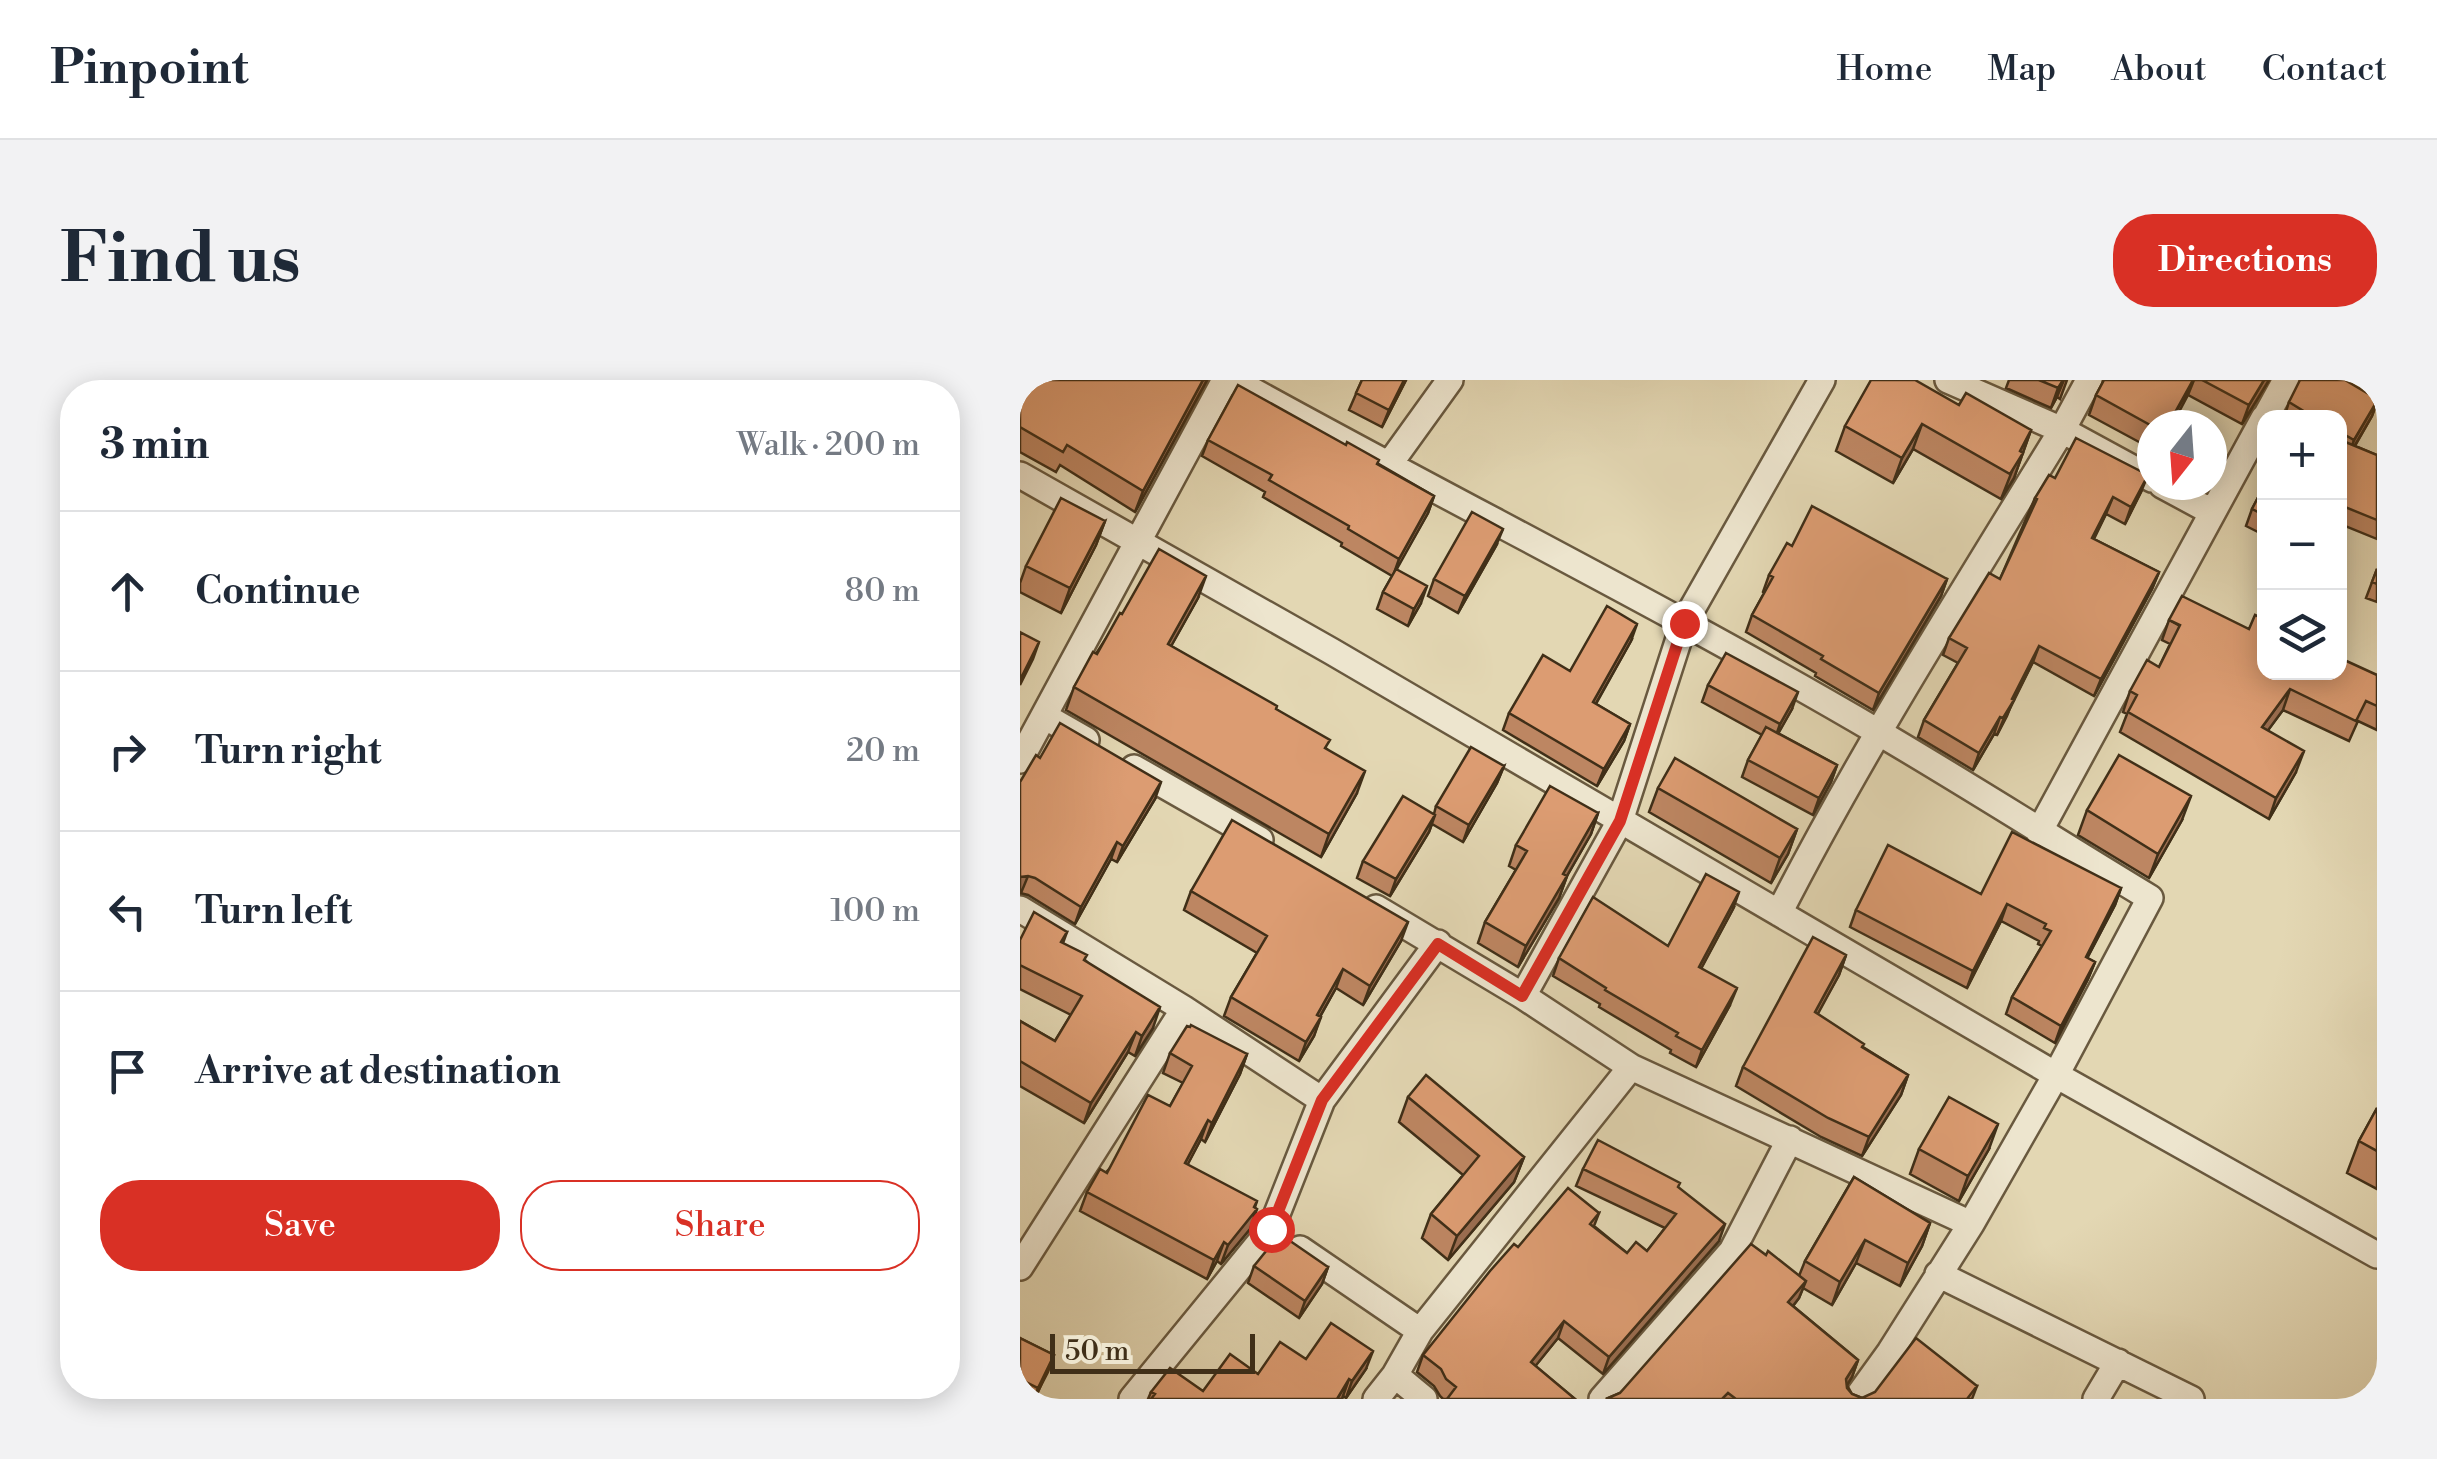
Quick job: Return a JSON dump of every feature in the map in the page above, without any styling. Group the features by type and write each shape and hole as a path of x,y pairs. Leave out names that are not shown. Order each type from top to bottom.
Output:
{"street":[{"path":"1020,760 1224,380"},
{"path":"1233,380 1878,732 2150,898 1971,1224 1856,1399"},
{"path":"1388,466 1450,380"},
{"path":"1522,996 1620,821 1684,623 1822,380"},
{"path":"1948,380 2062,430 2137,471"},
{"path":"1779,913 1878,732 2089,380"},
{"path":"2269,410 2286,380"},
{"path":"2039,832 2257,432"},
{"path":"1020,475 1140,541 2056,1075 2377,1256"},
{"path":"2190,500 2212,512"},
{"path":"1044,716 1284,854"},
{"path":"1353,894 1631,1067 1971,1224"},
{"path":"1020,910 1184,1009 1322,1100"},
{"path":"1132,1399 1271,1229 1322,1100 1438,944"},
{"path":"1020,1268 1184,1009"},
{"path":"1376,1399 1420,1331 1631,1067"},
{"path":"1602,1399 1732,1251 1790,1139"},
{"path":"1271,1229 1420,1331"},
{"path":"1938,1274 2191,1399"},
{"path":"2096,1399 2118,1362"},
{"path":"1395,1375 1424,1399"}],"building":[{"path":"1020,380 1203,380 1143,491 1067,445 1063,452 1020,427"},
{"path":"1362,380 1404,380 1389,410 1356,393"},
{"path":"1871,380 1915,380 1959,405 1966,393 2031,430 2020,451 2023,453 2010,474 1922,424 1902,458 1845,426"},
{"path":"2039,380 2063,380 2058,388"},
{"path":"2104,380 2193,380 2176,410 2137,410 2137,418 2096,395"},
{"path":"2202,380 2264,380 2249,405"},
{"path":"2300,380 2345,380 2377,399 2354,440 2347,436 2347,410 2302,410 2289,402"},
{"path":"1238,385 1379,460 1377,464 1434,496 1399,559 1269,480 1272,475 1208,440"},
{"path":"2076,438 2137,469 2137,496 2131,507 2113,497 2092,538 2159,572 2101,679 2039,646 2014,700 1979,753 1924,720 1967,648 1949,638 1989,573 2000,579 2035,498 2049,475 2055,478"},
{"path":"2347,443 2377,455 2377,520 2347,508"},
{"path":"1061,498 1105,521 1070,588 1026,566"},
{"path":"1812,506 1947,579 1879,693 1752,615 1773,577 1769,575 1787,543 1792,546"},
{"path":"1472,512 1503,529 1465,596 1434,579"},
{"path":"1159,549 1206,576 1168,644 1330,740 1325,748 1365,771 1329,834 1074,687"},
{"path":"1396,569 1427,586 1414,609 1383,592"},
{"path":"2182,596 2249,629 2255,615 2257,680 2347,680 2347,661 2377,675 2377,706 2366,701 2356,721 2290,689 2262,727 2304,751 2276,798 2128,712 2137,695 2130,691 2147,660 2159,667 2180,625 2169,620"},
{"path":"1607,606 1637,624 1593,702 1630,724 1604,769 1509,713 1543,655 1570,671"},
{"path":"1020,632 1039,642 1020,680"},
{"path":"1726,653 1798,692 1780,724 1708,685"},
{"path":"1060,723 1161,782 1123,846 1117,842 1081,907 1035,878 1020,877 1020,782 1036,755 1040,758"},
{"path":"1766,727 1837,765 1819,798 1748,760"},
{"path":"1471,747 1504,766 1469,825 1436,806"},
{"path":"2119,755 2191,796 2158,854 2087,810"},
{"path":"1675,758 1797,829 1780,858 1658,788"},
{"path":"1550,786 1598,813 1526,946 1485,922 1527,851 1516,845"},
{"path":"1403,796 1435,815 1396,879 1363,861"},
{"path":"1232,820 1408,922 1370,986 1343,969 1306,1042 1231,997 1267,936 1191,891"},
{"path":"2012,832 2121,888 2086,957 2095,962 2061,1026 2012,997 2051,931 2044,928 2046,924 2007,904 1973,971 1856,910 1888,845 1981,894"},
{"path":"1706,874 1739,892 1699,967 1737,988 1702,1050 1559,958 1593,897 1668,946"},
{"path":"1034,912 1067,932 1061,942 1087,955 1084,960 1160,1007 1142,1036 1136,1032 1091,1103 1020,1061 1020,1021 1055,1041 1082,996 1020,965 1020,940"},
{"path":"1813,937 1846,955 1815,1012 1908,1075 1869,1137 1828,1118 1743,1067"},
{"path":"1191,1025 1247,1054 1212,1123 1208,1120 1185,1163 1257,1201 1257,1209 1228,1245 1224,1242 1214,1260 1087,1192 1100,1169 1107,1173 1148,1095 1170,1106 1192,1066 1170,1053"},
{"path":"1426,1075 1524,1157 1457,1236 1431,1214 1479,1156 1408,1097"},
{"path":"1949,1097 1998,1124 1968,1176 1919,1149"},
{"path":"2377,1108 2377,1151 2359,1141"},
{"path":"1598,1140 1680,1183 1678,1187 1725,1224 1609,1357 1564,1321 1531,1362 1575,1399 1447,1399 1456,1387 1423,1355 1490,1271 1514,1244 1518,1247 1568,1188 1599,1213 1590,1224 1627,1253 1636,1242 1647,1251 1676,1214 1583,1169"},
{"path":"1854,1177 1930,1223 1908,1263 1865,1240 1840,1282 1805,1261"},
{"path":"1280,1234 1328,1267 1305,1301 1254,1266"},
{"path":"1751,1244 1766,1255 1768,1251 1806,1281 1788,1302 1858,1360 1846,1379 1852,1394 1862,1398 1875,1392 1916,1338 1977,1386 1967,1399 1736,1399 1728,1393 1722,1399 1606,1399 1620,1393"},
{"path":"1331,1323 1373,1351 1337,1399 1151,1399 1155,1394 1151,1392 1170,1368 1203,1391 1230,1354 1258,1374 1280,1342 1306,1359"},
{"path":"1020,1338 1054,1355 1038,1388 1020,1379"}],"route":[{"path":"1271,1229 1322,1100 1438,944 1522,996 1620,821 1684,623"}]}
